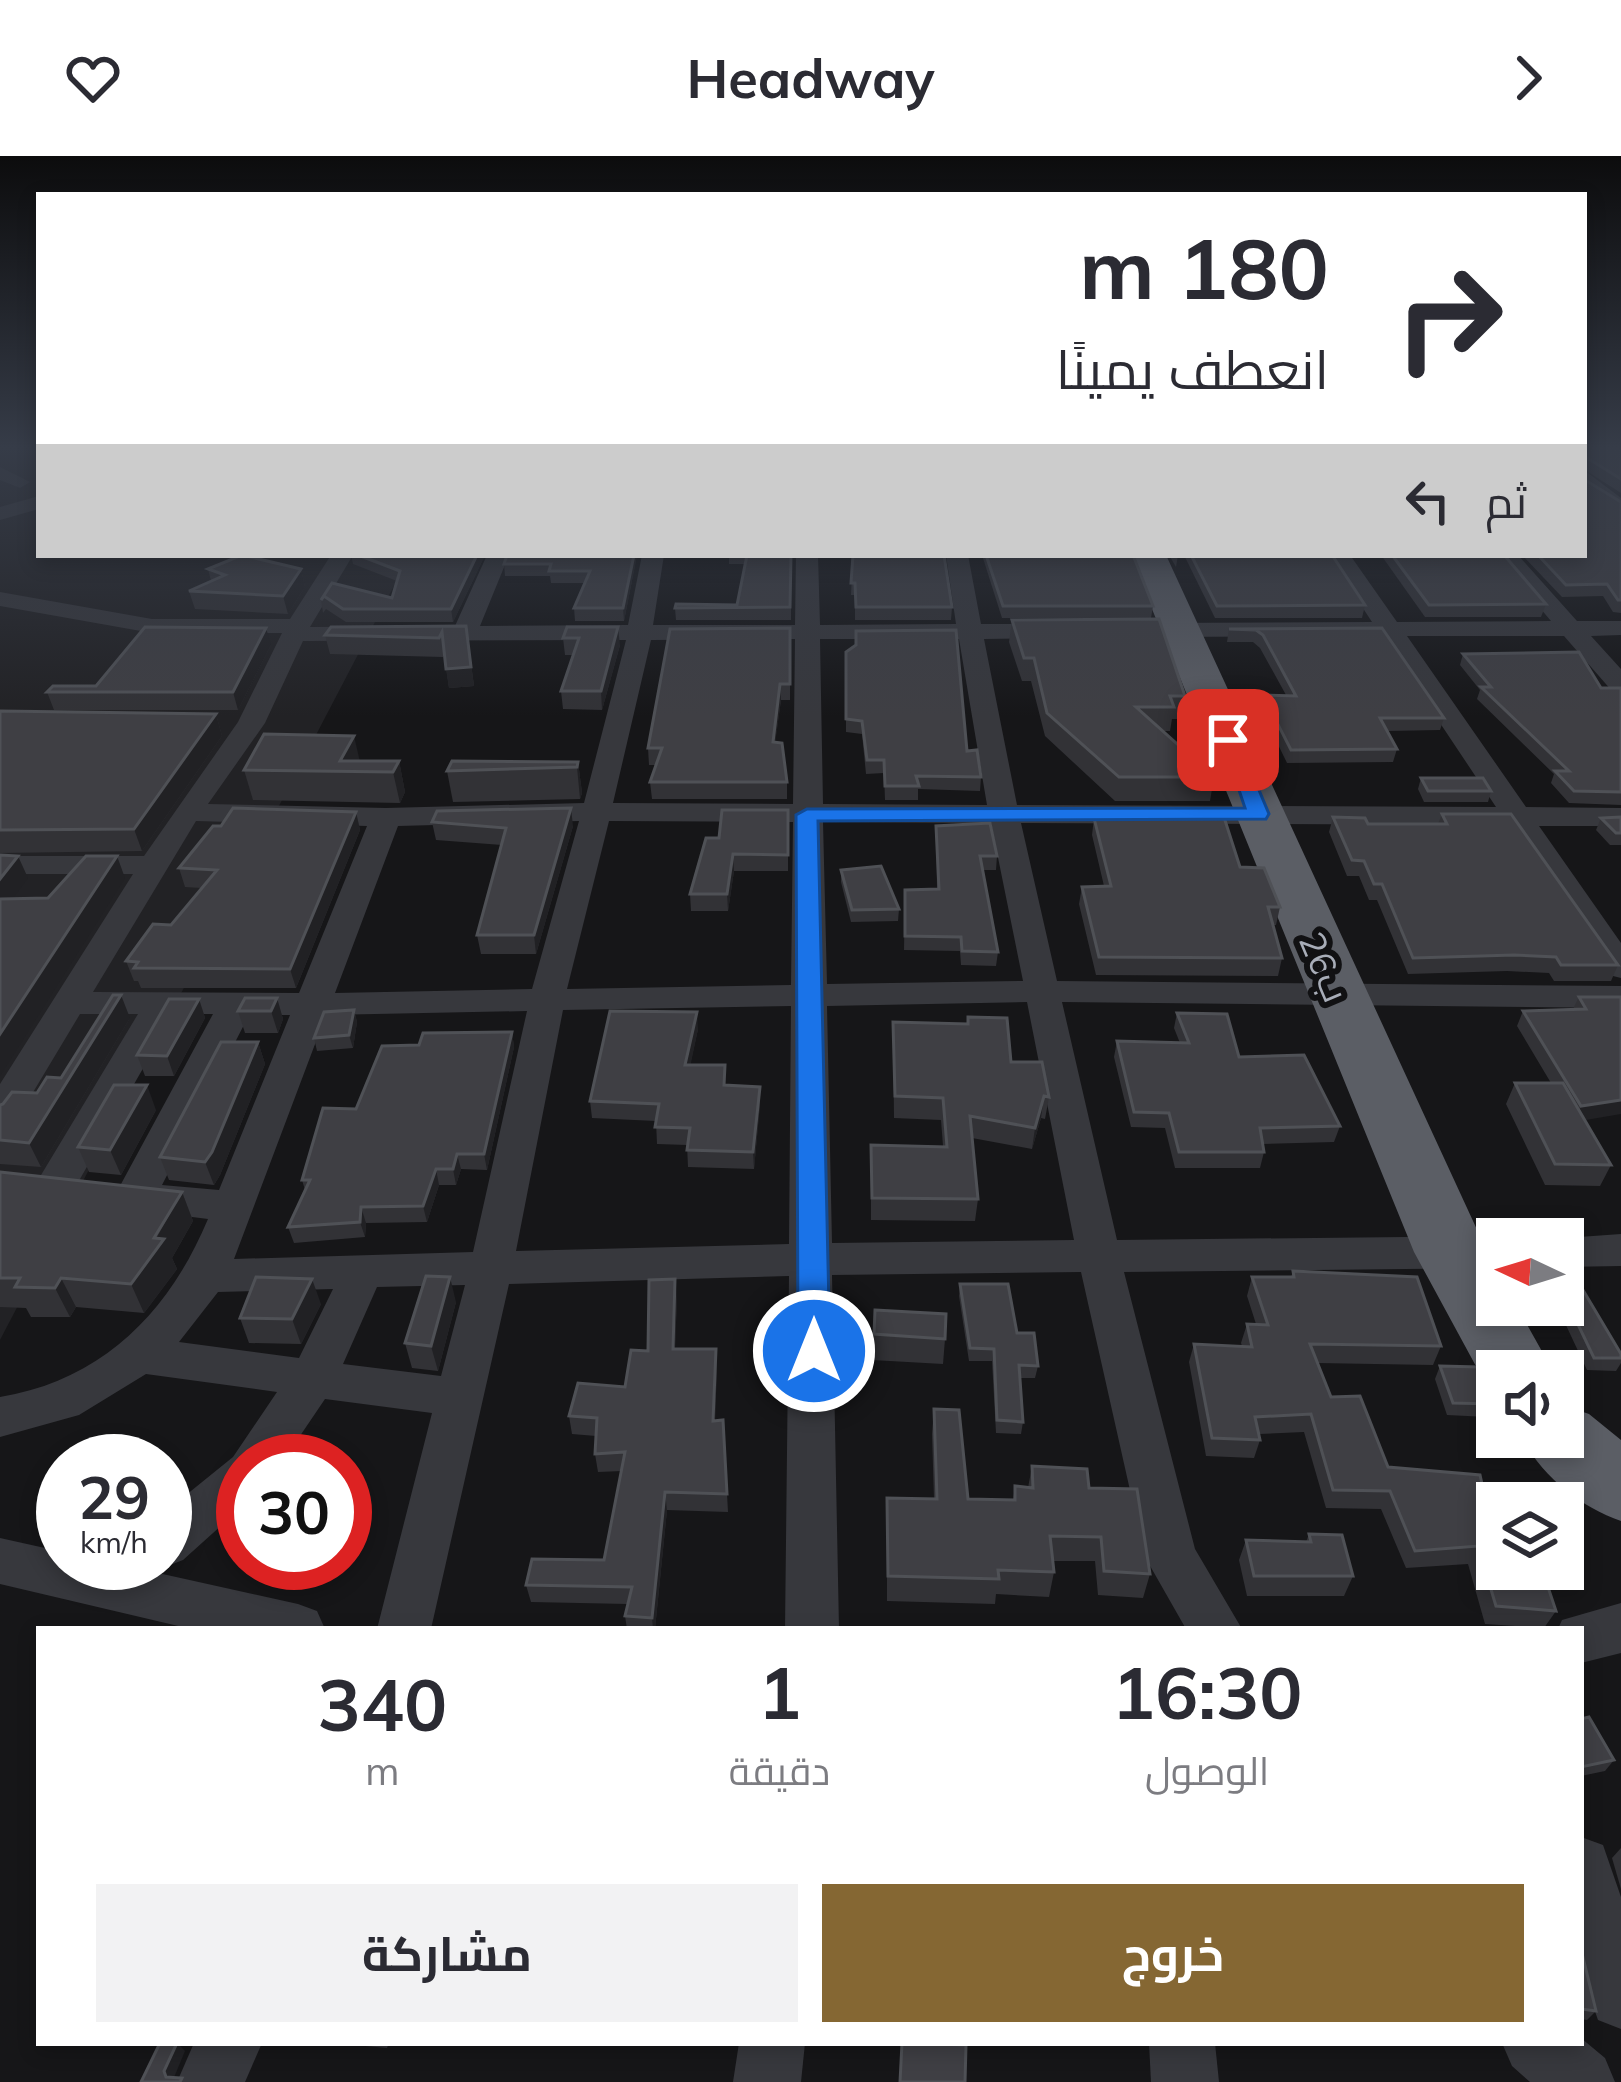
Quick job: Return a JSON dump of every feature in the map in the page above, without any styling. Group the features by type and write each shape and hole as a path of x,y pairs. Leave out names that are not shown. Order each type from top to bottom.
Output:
{"highway":[{"name":"26ب","path":"1149,558 1335,993 1473,1252 1508,1350"},
{"path":"1584,1456 1621,1487"}],"street":[{"path":"0,1115 187,812 250,723 296,630 339,558"},
{"path":"466,630 497,558"},
{"path":"405,1626 491,1267 547,999 599,812 642,631 653,558"},
{"path":"807,558 804,633 814,1258 812,1626"},
{"path":"957,558 968,632 1041,991 1171,1557 1213,1626"},
{"path":"1341,558 1621,968"},
{"path":"1509,558 1621,685"},
{"path":"0,599 152,626 1084,631"},
{"path":"1123,630 1621,628"},
{"path":"205,723 250,723"},
{"path":"187,812 386,817 599,812 1621,817"},
{"path":"0,1418 32,1414 100,1384 159,1338 206,1276 386,817"},
{"path":"0,865 156,865"},
{"path":"72,1003 236,1005 1041,991 1621,997"},
{"path":"163,1003 110,1092 35,1188 232,1206"},
{"path":"135,1197 236,1005"},
{"path":"214,1048 295,1049"},
{"path":"110,1092 191,1094"},
{"path":"1584,1251 1621,1250"},
{"path":"206,1276 814,1258 1473,1252"},
{"path":"275,1434 313,1378 363,1271"},
{"path":"137,1355 460,1398"},
{"path":"192,1520 216,1498"},
{"path":"0,1562 36,1566"},
{"path":"175,1590 289,1626"},
{"path":"1584,1636 1621,1628"},
{"path":"1584,1877 1621,1997"},
{"path":"211,2082 228,2046"},
{"path":"766,2082 772,2046"},
{"path":"1182,2046 1184,2082"},
{"path":"1539,2046 1581,2082"}],"shaded area":[{"path":"0,537 36,537 36,558 408,558 0,1340"}],"building":[{"path":"1587,537 1621,537 1621,600 1607,584 1566,585 1541,558 1587,558"},
{"path":"235,558 255,558 301,569 283,596 189,591 225,575 208,569"},
{"path":"366,558 476,558 451,609 343,609 324,596 321,600 332,583 392,598 400,571"},
{"path":"506,558 633,558 623,608 574,608 590,571 549,571 551,564 504,564"},
{"path":"746,558 791,558 790,607 675,608 676,604 737,605"},
{"path":"853,558 944,558 952,607 856,607 855,583 851,583"},
{"path":"987,558 1134,558 1153,606 1003,606"},
{"path":"1193,558 1334,558 1365,605 1217,606"},
{"path":"1394,558 1507,558 1546,604 1429,605"},
{"path":"1159,619 1185,696 1170,696 1174,707 1136,707 1214,777 1119,777 1047,713 1034,658 1024,658 1012,620"},
{"path":"466,626 471,667 446,669 442,632 439,638 325,635 331,627"},
{"path":"145,627 266,628 233,692 47,692 53,686 96,686"},
{"path":"567,627 618,627 601,691 561,691 579,638 563,638"},
{"path":"790,628 790,684 780,684 773,742 782,743 787,782 650,782 662,748 648,748 670,629"},
{"path":"1382,628 1444,718 1380,718 1397,749 1291,750 1263,695 1296,696 1263,635 1256,630 1229,629"},
{"path":"956,630 967,751 977,750 981,777 916,776 919,786 885,786 884,760 867,760 862,721 846,719 846,652 856,645 856,631"},
{"path":"1579,652 1601,688 1621,688 1621,792 1574,791 1555,771 1569,771 1481,687 1491,687 1463,654"},
{"path":"0,711 216,714 134,829 0,830"},
{"path":"264,734 354,736 340,761 399,761 393,772 244,770"},
{"path":"452,761 578,762 577,767 447,771"},
{"path":"1421,778 1483,778 1491,791 1428,791"},
{"path":"233,808 356,812 290,969 134,968 138,962 126,961 153,924 171,925 217,870 179,868"},
{"path":"571,808 534,935 477,935 506,828 432,822 437,811"},
{"path":"722,810 788,810 788,855 733,854 727,894 690,894 706,838 719,838"},
{"path":"1147,811 1222,811 1240,867 1264,868 1280,907 1268,907 1282,958 1099,957 1082,887 1111,886 1094,818 1156,819"},
{"path":"1442,814 1511,814 1618,965 1561,965 1556,957 1514,955 1413,958 1382,884 1374,884 1364,861 1352,860 1333,817 1365,818 1368,824 1447,824"},
{"path":"1621,817 1621,833 1601,818"},
{"path":"990,823 997,856 980,856 998,952 962,951 961,937 905,936 905,890 939,889 936,826"},
{"path":"0,855 18,856 0,879"},
{"path":"86,856 117,856 0,1034 0,899 48,898"},
{"path":"881,866 899,909 852,910 841,870"},
{"path":"113,995 121,995 29,1143 0,1140 0,1105 12,1092 37,1093 47,1077 61,1078"},
{"path":"1579,997 1621,997 1621,1100 1581,1106 1523,1011 1586,1009"},
{"path":"245,998 277,998 271,1011 238,1011"},
{"path":"169,999 199,999 167,1056 137,1055"},
{"path":"354,1010 349,1035 314,1038 324,1012"},
{"path":"610,1011 697,1012 685,1065 725,1065 724,1085 760,1087 753,1152 687,1150 690,1128 655,1127 659,1104 590,1101"},
{"path":"1177,1013 1227,1014 1239,1057 1304,1055 1340,1126 1260,1128 1264,1152 1179,1152 1169,1113 1134,1112 1117,1041 1189,1043"},
{"path":"968,1017 1007,1018 1011,1062 1042,1062 1049,1097 1044,1096 1035,1128 970,1116 978,1199 872,1198 871,1145 947,1147 943,1098 895,1096 893,1022 968,1024"},
{"path":"512,1032 484,1154 457,1154 453,1169 436,1169 423,1206 361,1207 360,1222 288,1227 310,1180 302,1180 323,1108 356,1109 382,1046 419,1045 423,1033"},
{"path":"221,1042 258,1042 212,1152 205,1162 160,1157"},
{"path":"1515,1083 1563,1083 1611,1165 1555,1164"},
{"path":"114,1085 147,1085 110,1150 78,1147"},
{"path":"0,1172 182,1192 154,1238 164,1239 131,1284 61,1278 55,1288 15,1287 20,1278 0,1278"},
{"path":"1293,1271 1417,1277 1441,1346 1310,1344 1331,1397 1360,1396 1388,1467 1480,1475 1482,1482 1476,1482 1476,1546 1415,1551 1390,1491 1333,1490 1311,1414 1255,1417 1260,1440 1212,1438 1194,1344 1252,1347 1247,1324 1268,1325 1252,1277 1294,1277"},
{"path":"426,1276 450,1277 431,1346 405,1343"},
{"path":"256,1277 312,1279 292,1319 240,1318"},
{"path":"675,1279 673,1349 716,1349 713,1421 723,1420 727,1494 665,1492 652,1618 625,1616 632,1587 526,1585 532,1559 604,1560 625,1452 595,1454 597,1418 569,1416 578,1383 625,1387 631,1350 648,1351 649,1280"},
{"path":"960,1284 1008,1284 1017,1333 1034,1333 1038,1366 1019,1365 1023,1422 997,1420 994,1349 970,1348"},
{"path":"1584,1292 1621,1354 1621,1358 1594,1358 1579,1326 1584,1326"},
{"path":"875,1310 946,1314 945,1339 874,1334"},
{"path":"1440,1366 1476,1367 1476,1404 1453,1403"},
{"path":"934,1409 959,1410 968,1499 1015,1500 1015,1486 1033,1488 1032,1466 1087,1469 1089,1488 1137,1489 1150,1574 1104,1571 1101,1537 1050,1536 1054,1572 998,1570 999,1579 888,1576 887,1498 937,1499"},
{"path":"1309,1534 1342,1535 1353,1576 1254,1576 1246,1540 1311,1542"},
{"path":"1491,1590 1549,1590 1556,1611 1496,1606"},
{"path":"1589,1717 1614,1760 1584,1766 1584,1718"},
{"path":"1584,1961 1596,2011 1584,2009"},
{"path":"159,2046 176,2046 164,2071 166,2077 182,2078 180,2082 141,2082"},
{"path":"902,2046 966,2046 965,2082 900,2082"}],"route":[{"path":"814,1351 807,815 1258,814 1228,740"}]}
